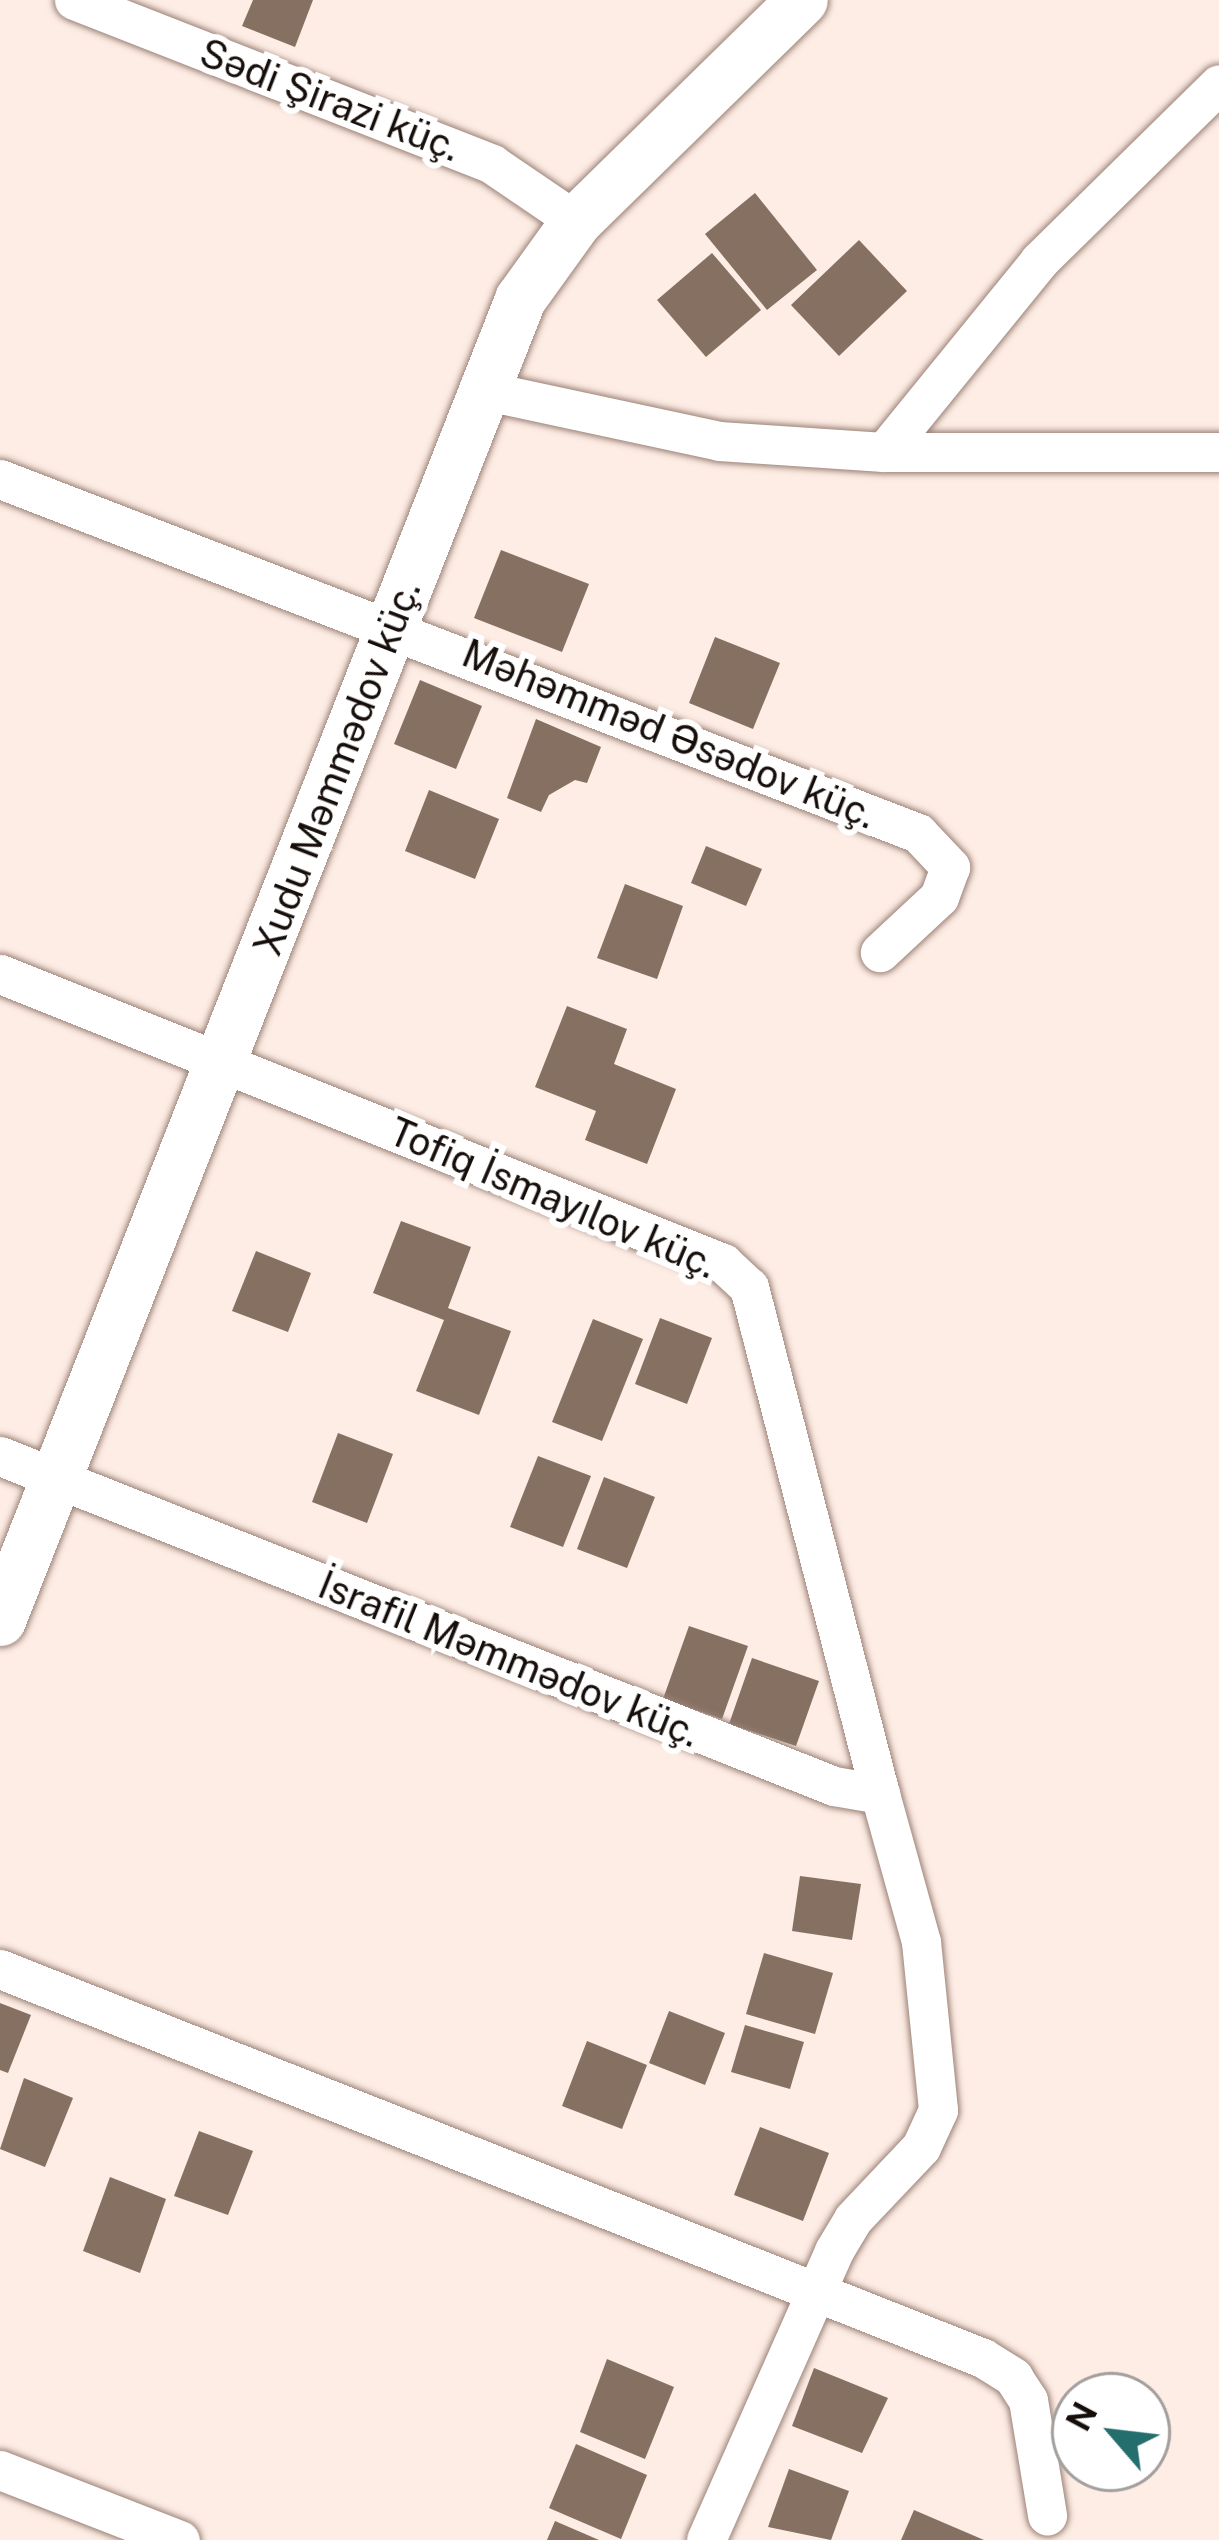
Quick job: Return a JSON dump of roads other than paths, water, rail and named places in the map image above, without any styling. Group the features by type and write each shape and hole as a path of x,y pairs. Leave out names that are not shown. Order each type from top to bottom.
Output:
{"street":[{"name":"Sədi Şirazi küç.","path":"74,0 492,164 576,221"},
{"name":"Xudu Məmmədov küç.","path":"0,1620 224,1063 482,390 534,271 576,221 802,0"},
{"path":"884,452 1039,261 1219,84"},
{"path":"482,390 719,441 884,452 1219,452"},
{"name":"Məhəmməd Əsədov küç.","path":"0,478 392,624 918,833 950,867 939,897 880,952"},
{"name":"Tofiq İsmayılov küç.","path":"0,974 723,1263 749,1287 880,1794"},
{"name":"İsrafil Məmmədov küç.","path":"0,1456 834,1786 880,1794"},
{"path":"706,2540 814,2294 853,2219 921,2147 938,2110 921,1942 880,1794"},
{"path":"0,1969 983,2358 1013,2377 1028,2400 1047,2515"},
{"path":"0,2470 180,2540"}]}
